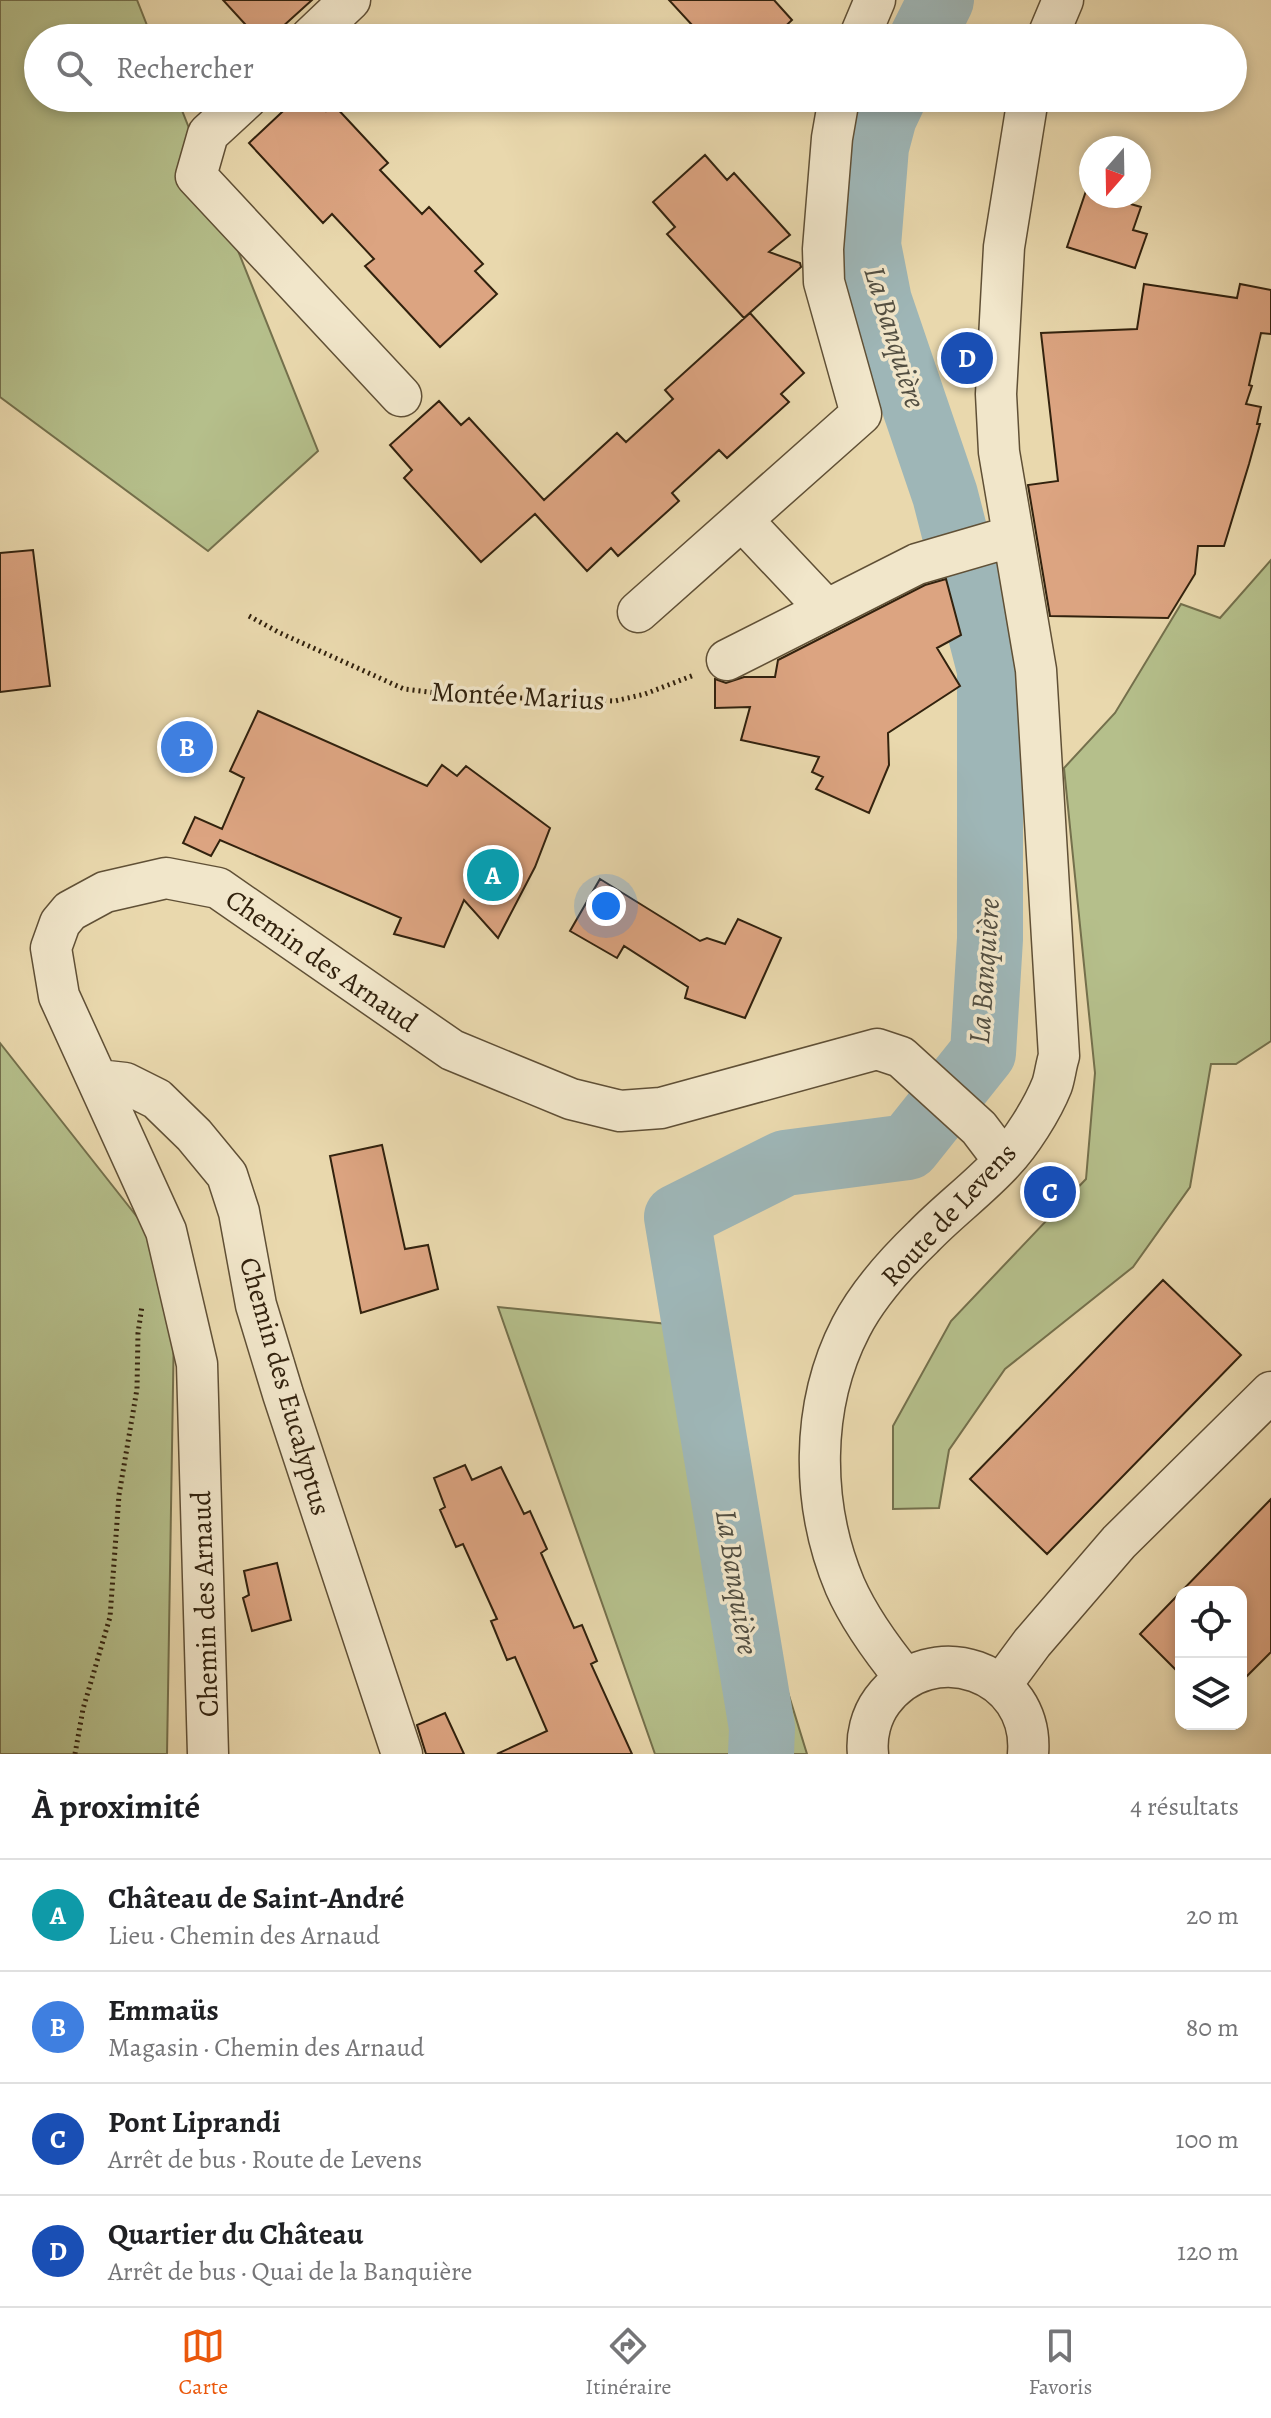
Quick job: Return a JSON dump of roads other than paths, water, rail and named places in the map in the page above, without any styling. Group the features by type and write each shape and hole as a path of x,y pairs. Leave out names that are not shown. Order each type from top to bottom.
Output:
{"street":[{"path":"325,24 350,0"},
{"path":"865,24 875,0"},
{"path":"1053,24 1063,0"},
{"path":"232,112 208,134 196,176 401,396"},
{"path":"638,612 861,414 824,282 824,233 837,112"},
{"name":"Route de Levens","path":"905,1678 846,1588 829,1540 819,1451 825,1400 834,1364 852,1325 883,1280 922,1237 1004,1161 1039,1111 1052,1084 1059,1056 1036,670 1001,539 996,394 1004,247 1026,112"},
{"path":"742,520 826,609"},
{"path":"727,660 917,564 1001,539"},
{"name":"Chemin des Arnaud","path":"208,1754 197,1364 166,1231 59,996 51,948 60,923 70,911 105,892 166,878 218,888 452,1050 571,1099 620,1111 661,1108 877,1049 901,1057 979,1128 1004,1161"},
{"name":"Chemin des Eucalyptus","path":"98,1080 125,1083 157,1099 194,1135 227,1175 239,1212 256,1305 402,1754"},
{"path":"1001,1685 1032,1643 1119,1542 1271,1392"},
{"path":"868,1754 870,1726 890,1690 905,1678 929,1668 954,1665 979,1672 1001,1685 1017,1704 1026,1726 1028,1754"}],"waterway":[{"name":"La Banquière","path":"929,24 941,0"},
{"name":"La Banquière","path":"761,1754 762,1728 677,1217 785,1163 908,1147 983,1053 990,939 990,670 945,495 879,301 868,245 876,147 886,112"}],"place":[{"name":"Quartier du Château","path":"967,358"},
{"name":"Emmaüs","path":"187,747"},
{"name":"Château de Saint-André","path":"493,875"},
{"name":"Pont Liprandi","path":"1050,1192"}]}
